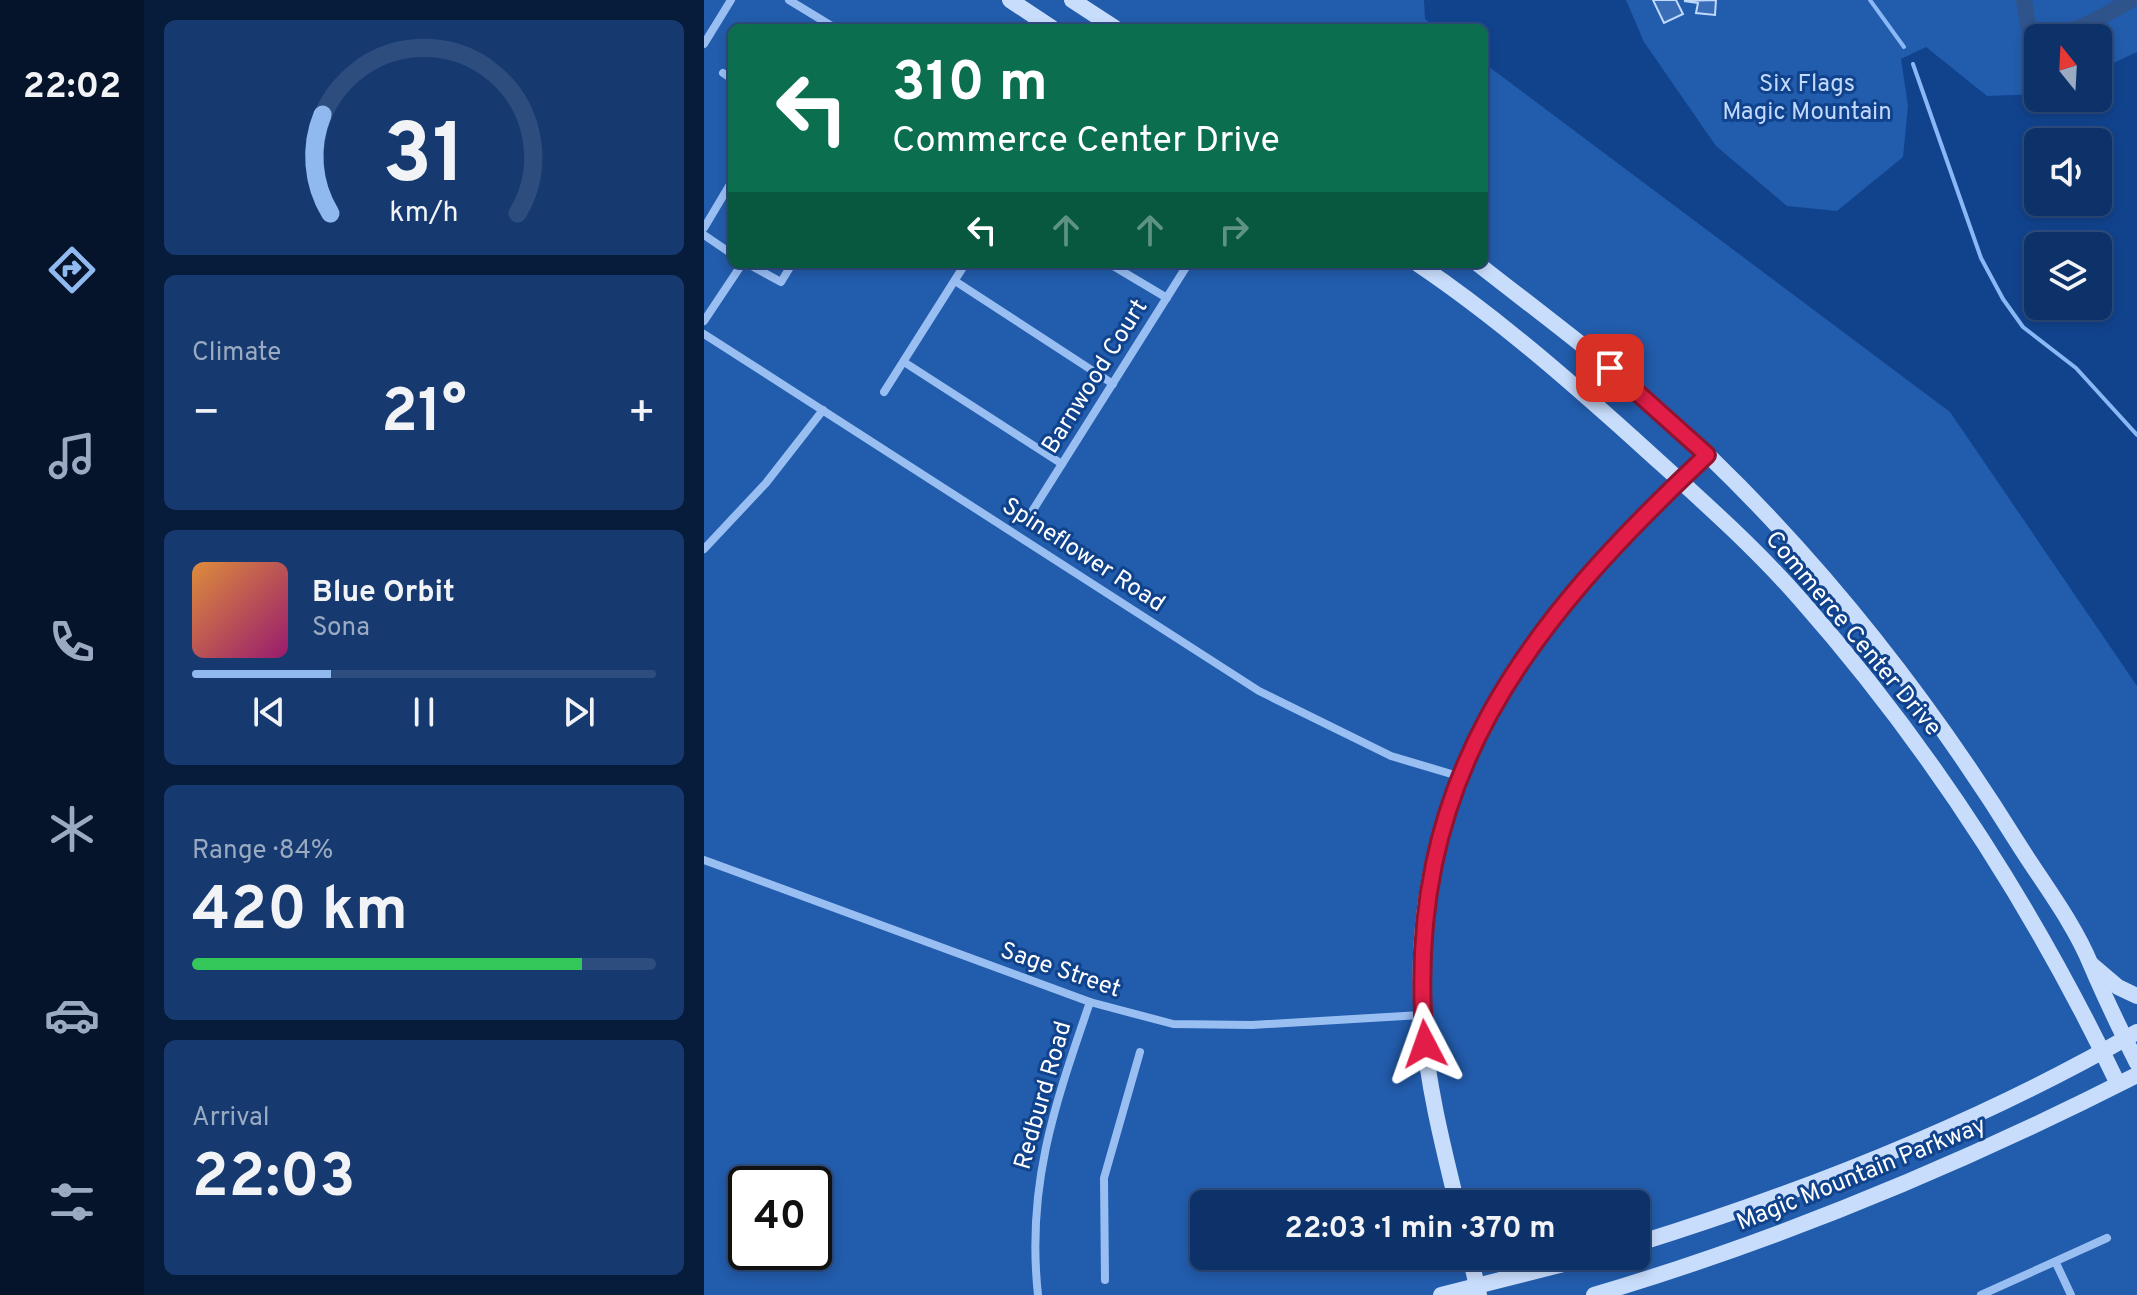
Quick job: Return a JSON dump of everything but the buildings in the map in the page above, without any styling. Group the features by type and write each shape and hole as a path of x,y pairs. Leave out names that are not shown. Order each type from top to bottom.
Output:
{"main road":[{"path":"1010,0 1046,24"},
{"path":"1072,0 1109,24"},
{"name":"Commerce Center Drive","path":"1424,268 1504,326 1680,480 1798,597 1922,750 1996,860 2118,1084"},
{"name":"Commerce Center Drive","path":"1483,268 1610,368 1707,455 1813,564 1881,646 2007,825 2131,1036 2137,1063"},
{"path":"1454,1190 1429,1076 1422,1015 1430,889 1458,776 1493,704 1533,642 1589,575 1707,455"},
{"path":"2091,964 2118,987 2137,996"},
{"name":"Magic Mountain Parkway","path":"1650,1239 1744,1209 1899,1149 1988,1110 2131,1036"},
{"name":"Magic Mountain Parkway","path":"1594,1295 1739,1250 1818,1220 1994,1145 2137,1075"},
{"path":"1473,1270 1478,1291"},
{"path":"1441,1295 1478,1291 1548,1270"}],"street":[{"path":"704,44 731,0"},
{"path":"789,0 828,24"},
{"path":"723,73 728,76"},
{"path":"704,228 728,188"},
{"path":"704,235 728,251"},
{"path":"704,321 739,268"},
{"path":"755,268 781,282 790,268"},
{"path":"884,392 963,268"},
{"path":"1117,268 1167,298"},
{"name":"Barnwood Court","path":"1033,510 1186,268"},
{"path":"955,281 1113,384"},
{"name":"Spineflower Road","path":"704,334 1259,691 1391,756 1458,776"},
{"path":"904,362 1062,464"},
{"path":"704,549 766,483 823,410"},
{"name":"Sage Street","path":"704,860 1090,1002 1173,1024 1205,1026 1422,1015"},
{"name":"Redburd Road","path":"1038,1295 1034,1226 1039,1173 1054,1106 1090,1002"},
{"path":"1105,1280 1104,1178 1140,1052"},
{"path":"1981,1295 2107,1238"},
{"path":"2056,1263 2071,1295"}],"green space":[{"path":"704,0 1424,0 1425,19 1432,24 728,24 728,268 1488,268 1488,66 1950,412 2137,686 2137,1295 704,1295"},
{"name":"Six Flags Magic Mountain","path":"1626,0 2137,0 2137,52 2112,64 2112,24 2024,24 2024,95 1987,96 1926,47 1901,59 1908,106 1903,157 1837,211 1787,206 1716,146 1644,42"}],"waterway":[{"path":"1870,0 1904,47"},
{"path":"2024,0 2028,25 2035,34 2061,33 2085,25 2131,0"},
{"path":"1913,64 1981,258 2003,299 2023,327 2076,368 2137,435"}],"route":[{"path":"1425,1044 1422,983 1430,889 1458,776 1493,704 1533,642 1651,508 1707,455 1610,368"}]}
